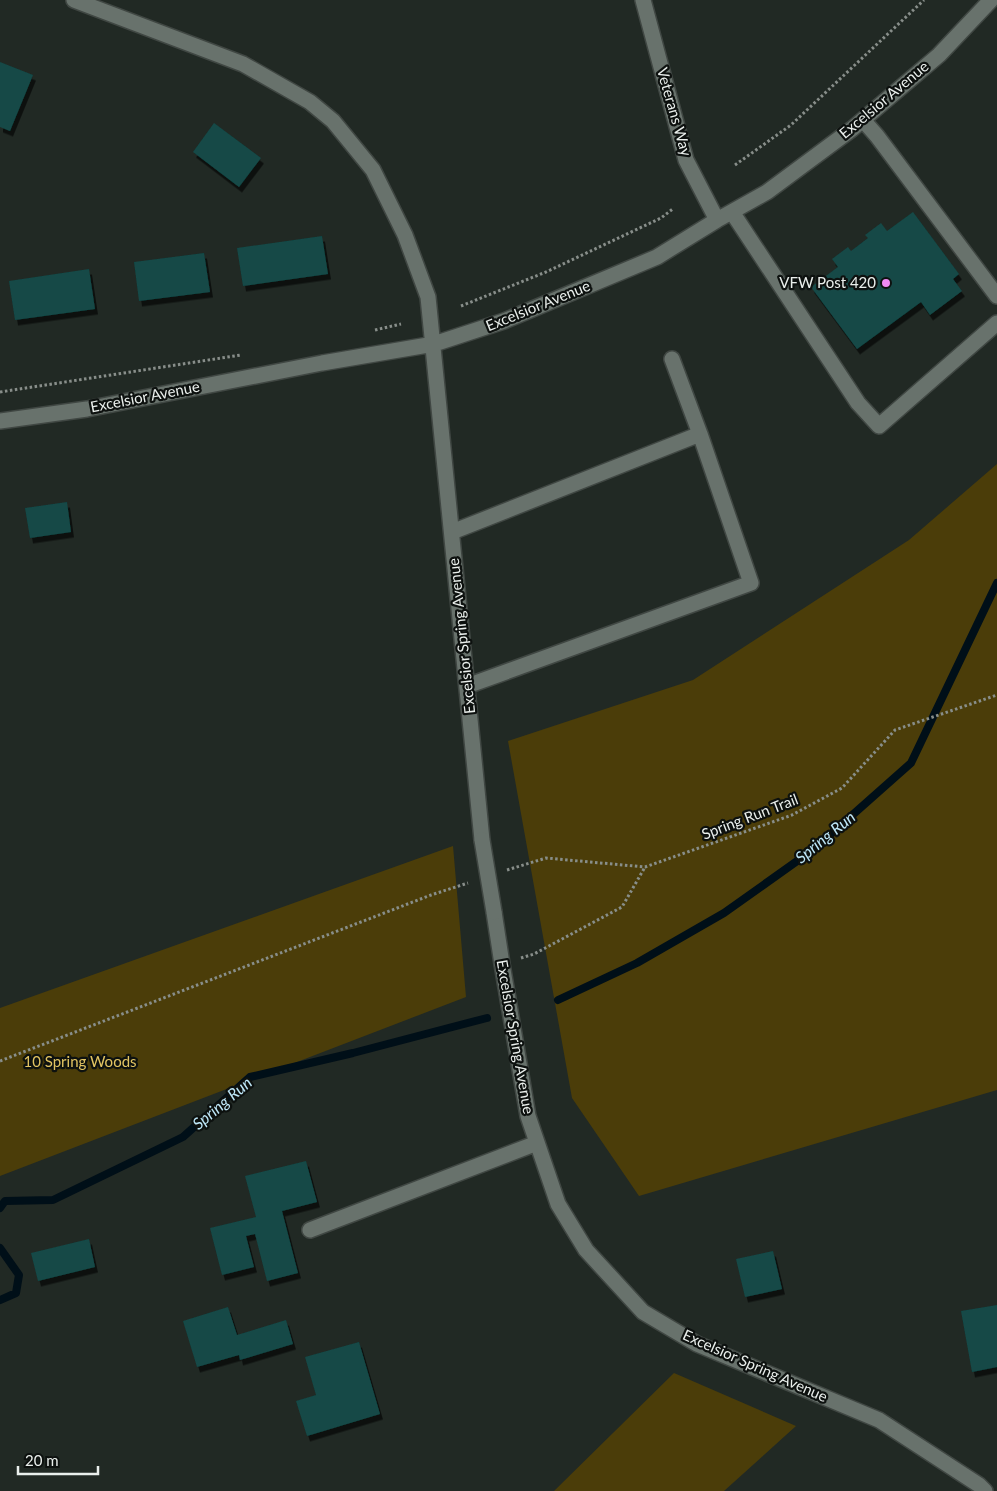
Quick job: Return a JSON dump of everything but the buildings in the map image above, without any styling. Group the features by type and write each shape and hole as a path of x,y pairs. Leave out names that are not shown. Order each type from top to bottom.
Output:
{"street":[{"name":"Excelsior Spring Avenue","path":"74,0 243,64 310,102 333,121 373,170 405,235 428,297 482,840 528,1116 558,1204 586,1250 643,1312 697,1344 878,1420 979,1485 985,1491"},
{"name":"Veterans Way","path":"643,0 686,160 717,220"},
{"name":"Excelsior Avenue","path":"0,421 87,409 322,363 434,344 504,321 657,257 767,192 863,120 938,55 991,0"},
{"path":"863,120 997,296"},
{"path":"732,212 858,403 879,426 997,323"},
{"path":"467,686 751,582 672,359"},
{"path":"452,532 700,434"},
{"path":"310,1230 537,1142"}],"path":[{"path":"735,165 791,125 924,0"},
{"path":"462,306 546,272 661,218 674,208"},
{"path":"372,331 401,324"},
{"path":"0,392 248,354"},
{"name":"Spring Run Trail","path":"502,872 546,858 645,867 792,816 842,788 895,730 997,695"},
{"path":"502,964 534,954 622,907 645,867"},
{"path":"0,1061 431,895 475,881"}],"green space":[{"path":"997,464 997,1090 639,1196 572,1098 508,741 693,680 909,540"},
{"name":"10 Spring Woods","path":"453,846 466,997 0,1176 0,1008"},
{"path":"674,1373 796,1426 724,1491 554,1491"}],"waterway":[{"name":"Spring Run","path":"558,1000 637,963 724,913 814,849 911,763 997,583"},
{"name":"Spring Run","path":"0,1208 5,1201 53,1200 183,1137 250,1077 353,1053 487,1018"},
{"name":"Spring Run","path":"0,1248 19,1275 16,1293 0,1300"}],"place":[{"name":"VFW Post 420","path":"886,283"}]}
